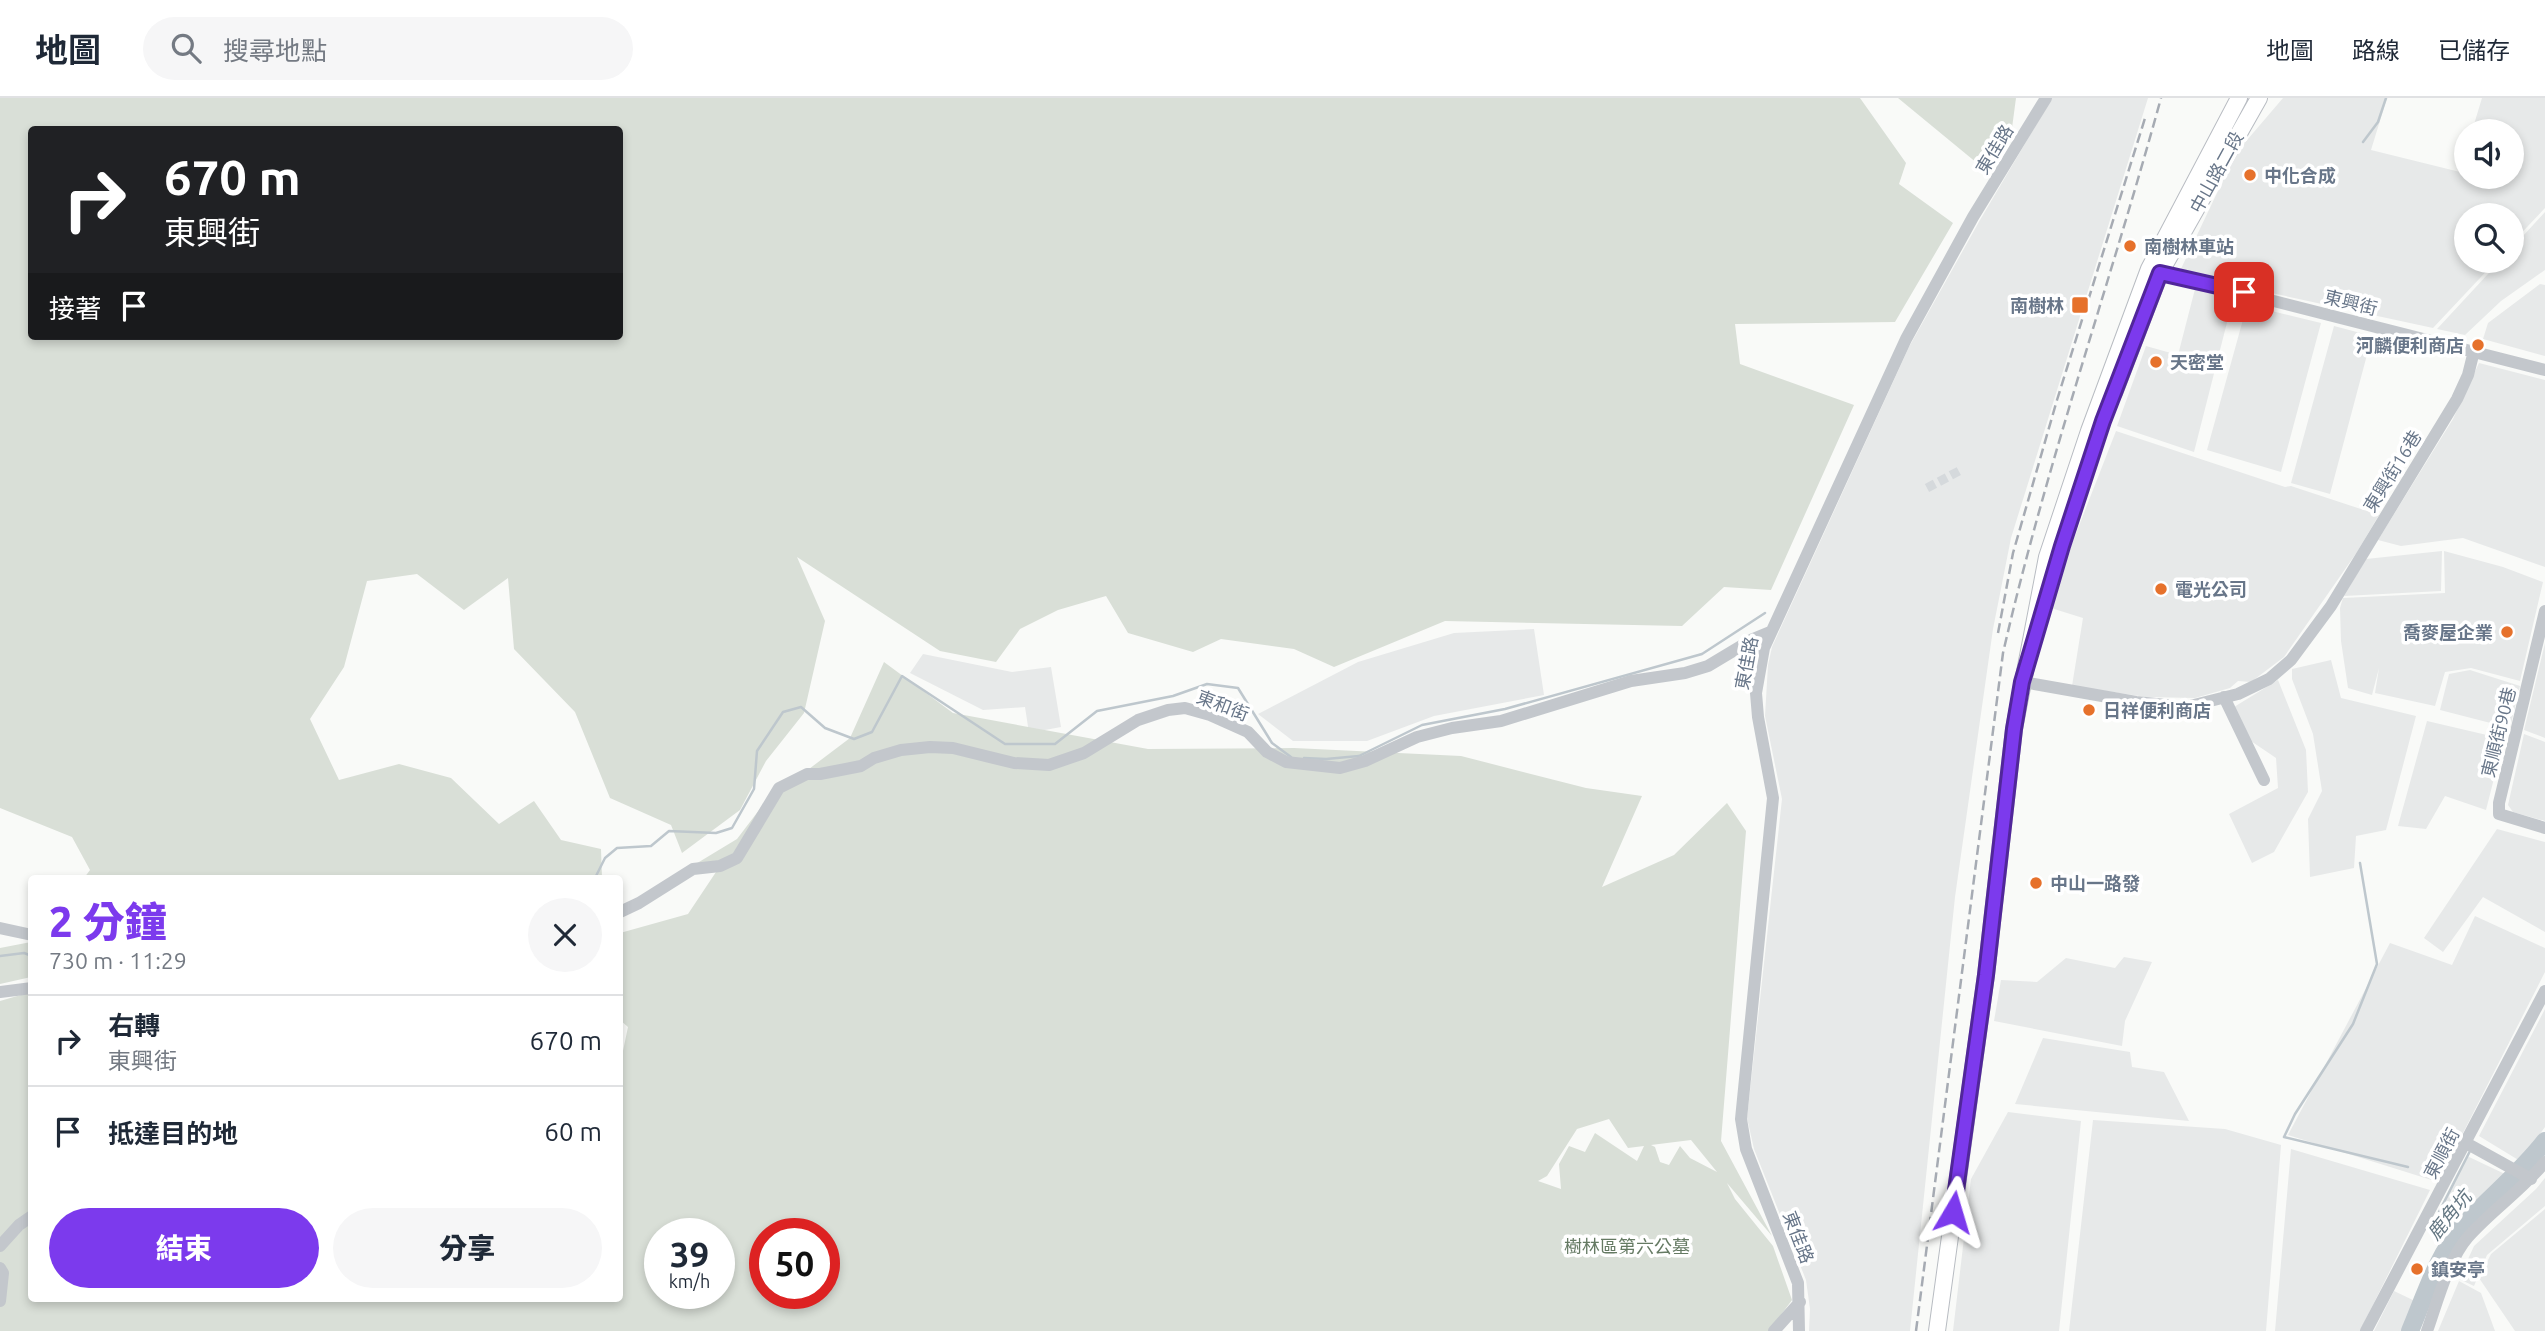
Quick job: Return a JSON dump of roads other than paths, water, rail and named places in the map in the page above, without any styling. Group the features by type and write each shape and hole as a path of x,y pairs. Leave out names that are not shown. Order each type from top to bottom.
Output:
{"main road":[{"name":"中山路二段","path":"1937,1331 1986,975 2014,729 2022,682 2062,546 2155,271 2239,98"},
{"name":"中山路二段","path":"2155,271 2259,98"}],"street":[{"name":"東佳路","path":"1799,1331 1798,1283 1746,1149 1741,1119 1773,798 1756,693 1764,648 1906,339 1973,217 2046,98"},
{"name":"東興街","path":"2155,271 2545,370"},
{"name":"東興街16巷","path":"2022,682 2136,702 2186,707 2224,698 2269,679 2291,660 2330,606 2457,399 2468,375 2474,351"},
{"name":"東順街90巷","path":"2545,611 2499,803 2499,814 2545,828"},
{"name":"東和街","path":"623,911 693,869 720,866 737,858 779,788 807,774 861,766 874,758 901,750 953,748 1014,763 1049,765 1084,753 1138,720 1168,710 1185,708 1210,715 1248,732 1267,752 1286,762 1340,768 1365,761 1417,737 1452,728 1502,722 1631,681 1685,673 1708,666 1770,632"},
{"path":"2224,698 2264,780"},
{"path":"0,928 28,934"},
{"path":"0,992 28,988"},
{"name":"東順街","path":"2367,1331 2545,991"},
{"path":"2466,1143 2528,1177"},
{"path":"2427,1331 2450,1268 2466,1239 2545,1162"},
{"path":"0,1246 28,1219"},
{"path":"0,1268 3,1273 0,1301"},
{"path":"1774,1331 1800,1302"}],"waterway":[{"path":"2363,142 2378,122 2386,98"},
{"path":"1304,758 1359,756 1422,725 1505,709 1702,654 1765,613"},
{"path":"596,875 605,858 617,848 651,846 669,831 716,833 732,828 754,789 757,751 783,712 801,707 825,728 854,739 872,732 902,676 1005,744 1055,744 1097,711 1173,696 1207,684 1238,688 1272,743 1291,757"},
{"path":"2360,863 2377,964 2353,1024 2295,1114 2284,1137 2408,1167"},
{"path":"0,956 28,954"},
{"name":"鹿角坑","path":"2410,1331 2432,1276 2454,1237 2545,1141"},
{"path":"2439,1212 2470,1151"}],"tunnel":[{"path":"1927,488 1959,471"}],"railway":[{"path":"1916,1331 2003,653 2058,444 2161,98"},
{"path":"1998,633 2013,553 2057,400 2146,115"}],"place":[{"name":"中化合成","path":"2250,175"},
{"name":"南樹林車站","path":"2130,246"},
{"name":"南樹林","path":"2080,305"},
{"name":"河麟便利商店","path":"2478,345"},
{"name":"天密堂","path":"2156,362"},
{"name":"電光公司","path":"2161,589"},
{"name":"喬麥屋企業","path":"2507,632"},
{"name":"日祥便利商店","path":"2089,710"},
{"name":"中山一路發","path":"2036,883"},
{"name":"鎮安亭","path":"2417,1269"}],"park label":[{"name":"樹林區第六公墓","path":"1627,1246"}]}
